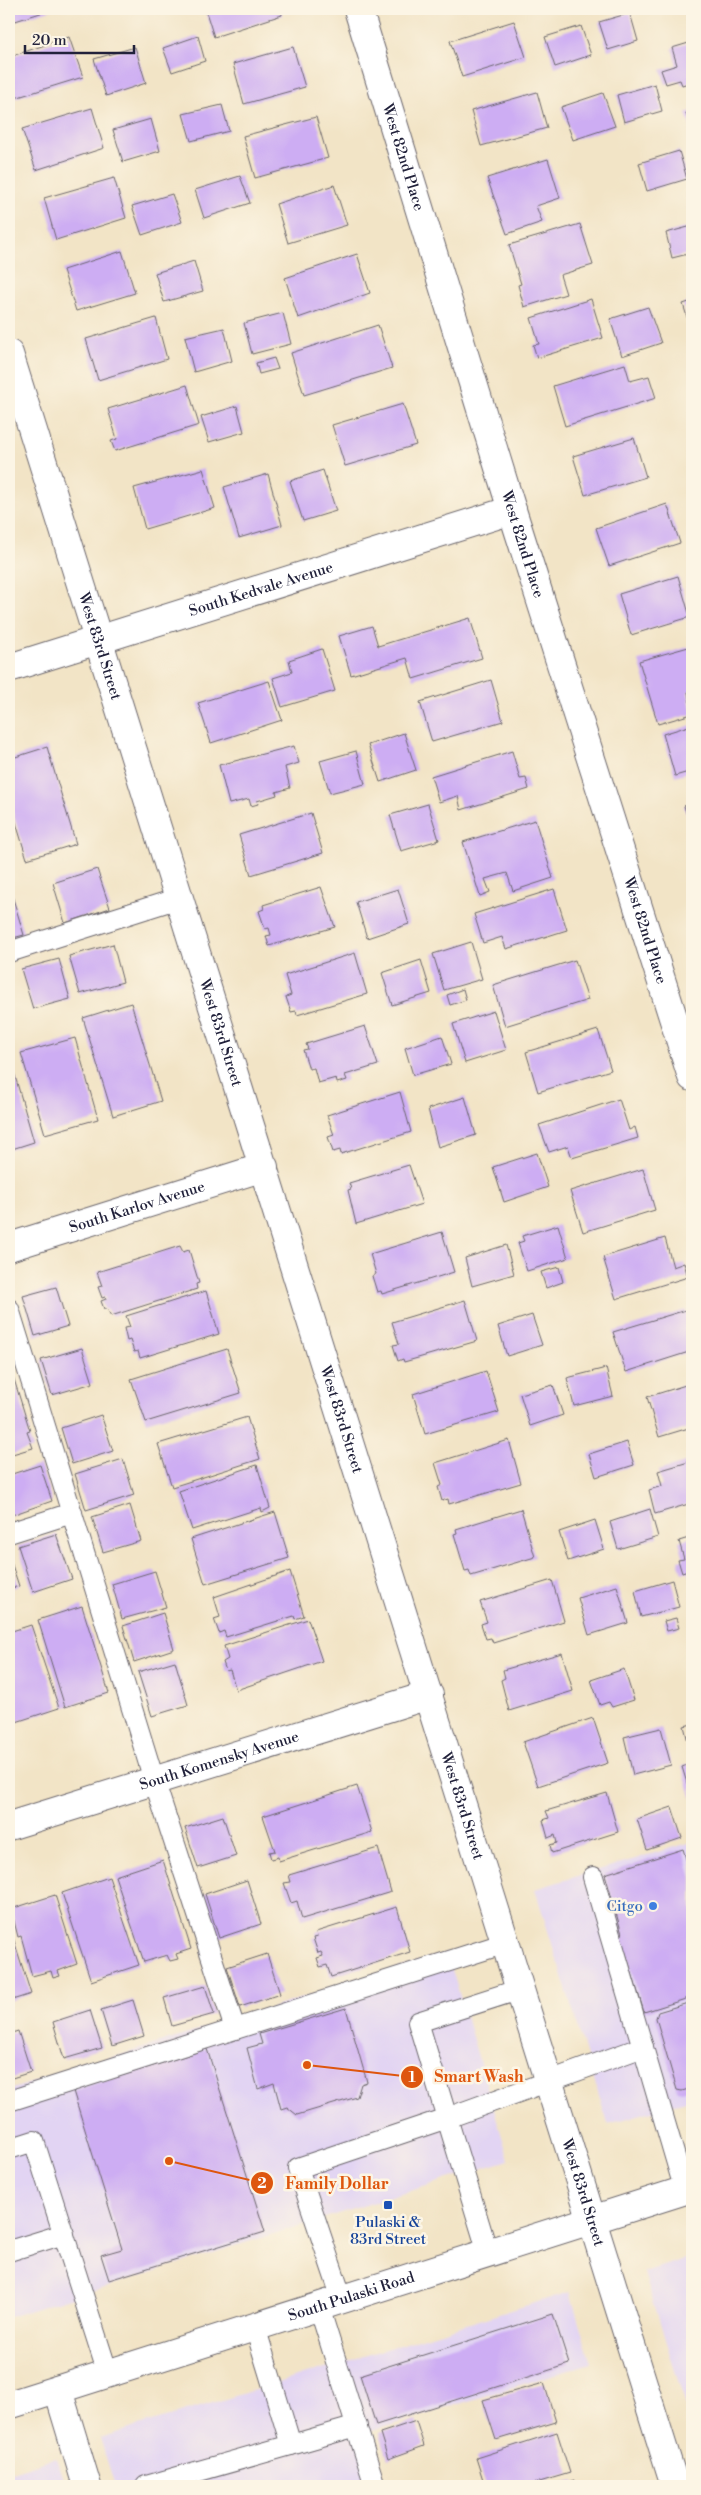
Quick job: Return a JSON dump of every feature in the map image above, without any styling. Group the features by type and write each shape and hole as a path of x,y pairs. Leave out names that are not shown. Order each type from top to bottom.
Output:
{"street":[{"name":"West 82nd Place","path":"358,9 512,510 692,1077"},
{"name":"West 83rd Street","path":"9,354 675,2486"},
{"name":"South Kedvale Avenue","path":"9,668 512,510"},
{"name":"South Karlov Avenue","path":"9,1247 264,1167"},
{"name":"South Komensky Avenue","path":"9,1826 429,1695"},
{"name":"South Pulaski Road","path":"9,2405 689,2189"},
{"path":"58,2390 87,2486"}],"lane":[{"path":"9,952 179,898"},
{"path":"9,1309 154,1780 234,2029"},
{"path":"9,1533 72,1513"},
{"path":"593,1877 643,2047 689,2189"},
{"path":"9,2101 506,1943"},
{"path":"488,2253 418,2022 521,1989"},
{"path":"375,2486 357,2426 298,2168 550,2082 643,2047"},
{"path":"9,2149 34,2140 108,2374"},
{"path":"9,2251 64,2234"},
{"path":"255,2327 291,2445"},
{"path":"146,2486 357,2426"}],"shaded area":[{"path":"692,1842 692,2099 608,2124 535,1889"},
{"path":"447,1953 509,2160 9,2317 9,2090"},
{"path":"692,2257 692,2425 644,2272"},
{"path":"570,2292 591,2363 359,2435 375,2486 115,2486 100,2438"},
{"path":"56,2458 65,2486 9,2486 9,2473"}],"building":[{"path":"9,9 53,9 9,23"},
{"path":"205,9 281,9 282,15 214,37"},
{"path":"630,13 638,41 608,50 599,22"},
{"path":"514,21 526,57 462,77 450,41"},
{"path":"581,26 591,55 555,67 545,37"},
{"path":"198,36 205,61 172,72 163,48"},
{"path":"69,37 83,77 15,98 9,79 9,57"},
{"path":"692,42 692,82 682,85 680,80 666,84 661,70 677,65 672,48"},
{"path":"135,47 146,83 106,96 94,59"},
{"path":"293,47 305,87 244,104 233,64"},
{"path":"655,84 662,111 624,122 617,95"},
{"path":"537,92 547,128 481,146 471,111"},
{"path":"603,93 615,126 573,140 561,107"},
{"path":"222,105 229,131 191,141 183,114"},
{"path":"92,108 104,148 36,170 22,129"},
{"path":"692,111 692,132 686,113"},
{"path":"316,117 328,158 255,178 243,136"},
{"path":"151,119 160,151 123,162 113,130"},
{"path":"679,151 687,179 647,191 639,163"},
{"path":"548,159 560,198 536,206 542,222 507,234 487,178"},
{"path":"240,176 250,203 204,218 195,190"},
{"path":"114,178 126,218 56,240 44,198"},
{"path":"334,185 347,225 288,243 276,204"},
{"path":"172,194 182,222 142,235 132,206"},
{"path":"580,224 593,265 560,275 566,294 524,307 518,285 521,284 509,245"},
{"path":"692,226 692,253 672,258 666,233"},
{"path":"122,251 135,293 76,311 63,270"},
{"path":"357,254 370,293 298,318 285,278"},
{"path":"194,261 203,291 164,302 155,273"},
{"path":"591,299 603,338 537,358 533,345 539,344 531,318"},
{"path":"692,301 692,333 683,304"},
{"path":"648,307 661,343 622,356 610,319"},
{"path":"283,313 291,344 252,354 244,323"},
{"path":"156,318 167,359 98,380 86,339"},
{"path":"378,325 392,368 304,395 291,353"},
{"path":"224,328 232,361 194,372 185,337"},
{"path":"274,358 278,369 259,374 256,363"},
{"path":"625,364 630,381 649,376 656,398 565,426 553,386"},
{"path":"187,385 199,425 115,451 111,441 117,439 108,409"},
{"path":"403,404 416,445 345,466 332,425"},
{"path":"237,406 244,432 209,442 201,417"},
{"path":"634,438 646,477 585,495 573,456"},
{"path":"203,469 215,508 145,529 134,488"},
{"path":"323,470 336,511 303,521 290,481"},
{"path":"268,474 282,525 239,538 224,487"},
{"path":"667,504 680,543 609,566 596,528"},
{"path":"678,576 690,617 631,635 619,594"},
{"path":"470,618 482,658 413,679 407,658 351,675 339,636 372,626 378,646"},
{"path":"692,646 692,690 688,692 692,714 658,724 639,661"},
{"path":"322,649 335,691 282,707 273,678 292,672 289,660"},
{"path":"491,680 503,721 432,742 420,702"},
{"path":"269,681 282,720 211,743 198,703"},
{"path":"692,725 692,771 675,776 663,734"},
{"path":"404,733 416,770 380,782 368,745"},
{"path":"294,746 299,763 285,767 290,788 276,792 277,795 257,801 258,804 251,806 249,799 229,804 219,765"},
{"path":"47,747 76,844 27,859 9,800 9,759"},
{"path":"356,751 365,784 330,793 320,761"},
{"path":"512,751 520,779 526,778 529,789 461,810 458,796 439,802 431,776"},
{"path":"692,803 692,831 684,806"},
{"path":"428,804 439,840 401,851 390,815"},
{"path":"311,813 323,853 251,875 239,835"},
{"path":"535,820 553,878 513,891 507,873 485,879 490,892 480,896 463,842"},
{"path":"97,869 110,908 65,923 53,883"},
{"path":"321,887 335,927 269,946 266,936 271,935 269,928 265,929 259,911 264,909 263,905"},
{"path":"398,889 409,924 367,938 356,902"},
{"path":"554,889 567,930 506,949 502,937 483,943 474,914"},
{"path":"9,892 11,892 24,935 9,939"},
{"path":"471,942 482,979 444,990 433,954"},
{"path":"113,944 123,982 80,994 69,956"},
{"path":"355,953 367,994 297,1015 296,1011 291,1012 286,997 291,995 285,975"},
{"path":"59,959 70,999 33,1009 21,969"},
{"path":"421,960 431,993 392,1005 382,973"},
{"path":"575,960 588,1000 505,1026 493,985"},
{"path":"463,989 466,1000 450,1005 447,995"},
{"path":"131,1003 161,1101 113,1116 83,1018"},
{"path":"494,1011 506,1050 465,1063 453,1024"},
{"path":"365,1026 378,1065 345,1075 347,1080 337,1083 336,1078 318,1083 314,1068 309,1069 303,1050 308,1049 306,1044"},
{"path":"598,1030 611,1070 538,1092 526,1052"},
{"path":"442,1036 451,1064 413,1075 405,1048"},
{"path":"75,1038 98,1119 45,1134 21,1053"},
{"path":"9,1055 34,1142 9,1150"},
{"path":"400,1092 411,1132 341,1154 340,1150 333,1152 328,1137 334,1135 327,1115"},
{"path":"465,1097 476,1135 438,1147 428,1109"},
{"path":"619,1099 629,1130 635,1127 638,1138 572,1158 568,1146 549,1152 539,1125"},
{"path":"537,1153 548,1187 504,1202 493,1167"},
{"path":"409,1165 422,1204 356,1224 348,1190 351,1189 349,1183"},
{"path":"643,1169 655,1210 583,1232 570,1191"},
{"path":"558,1225 568,1258 527,1271 518,1243 524,1241 522,1236"},
{"path":"442,1232 454,1272 382,1294 381,1291 377,1292 372,1276 376,1274 370,1254"},
{"path":"665,1238 673,1267 684,1263 688,1277 616,1299 603,1257"},
{"path":"506,1245 514,1274 472,1286 465,1258"},
{"path":"180,1246 183,1252 189,1250 199,1283 196,1284 197,1289 111,1316 107,1309 104,1309 101,1301 106,1299 105,1297 102,1298 98,1287 102,1286 97,1272"},
{"path":"559,1267 563,1282 546,1288 541,1272"},
{"path":"56,1287 68,1326 35,1336 23,1296"},
{"path":"206,1291 219,1334 140,1358 138,1351 134,1352 130,1340 127,1341 124,1328 130,1327 126,1316"},
{"path":"465,1300 477,1341 404,1362 403,1359 398,1361 393,1345 399,1344 392,1322"},
{"path":"686,1310 692,1328 692,1351 626,1372 613,1332"},
{"path":"532,1315 542,1345 507,1356 498,1326"},
{"path":"82,1348 93,1383 52,1395 41,1360"},
{"path":"227,1349 241,1393 146,1422 131,1379"},
{"path":"9,1363 30,1431 27,1432 33,1448 9,1455"},
{"path":"606,1368 613,1396 574,1406 567,1378"},
{"path":"486,1371 499,1412 425,1434 413,1394"},
{"path":"692,1383 692,1427 659,1437 647,1397"},
{"path":"553,1385 563,1415 530,1426 520,1394"},
{"path":"101,1415 113,1451 72,1464 61,1428"},
{"path":"247,1417 260,1459 172,1487 158,1444"},
{"path":"509,1440 521,1483 449,1504 448,1499 442,1501 438,1487 442,1485 435,1463"},
{"path":"627,1442 634,1465 596,1477 589,1454"},
{"path":"123,1459 134,1495 86,1510 75,1474"},
{"path":"692,1461 692,1503 655,1514 649,1490 662,1486 658,1471"},
{"path":"40,1465 52,1501 9,1516 9,1475"},
{"path":"257,1465 270,1508 262,1512 261,1508 192,1530 179,1491"},
{"path":"130,1505 141,1541 103,1552 92,1517"},
{"path":"521,1509 535,1557 471,1576 469,1570 465,1571 454,1534 457,1533 456,1529"},
{"path":"650,1509 658,1537 618,1549 610,1522"},
{"path":"275,1512 289,1558 205,1584 191,1539"},
{"path":"595,1520 604,1549 568,1561 559,1532"},
{"path":"56,1534 72,1579 33,1592 18,1546"},
{"path":"692,1537 691,1582 688,1571 682,1573 678,1560 684,1559 679,1541"},
{"path":"9,1556 19,1586 9,1589"},
{"path":"155,1571 166,1607 122,1619 112,1584"},
{"path":"290,1571 304,1616 295,1619 294,1616 226,1637 224,1631 219,1633 214,1619 220,1617 214,1597"},
{"path":"552,1580 564,1621 493,1643 491,1638 486,1639 481,1624 487,1622 480,1602"},
{"path":"672,1580 679,1607 641,1617 635,1591"},
{"path":"617,1586 628,1623 589,1635 578,1598"},
{"path":"82,1606 109,1693 65,1707 38,1620"},
{"path":"163,1613 174,1649 134,1662 123,1626"},
{"path":"676,1618 679,1628 667,1631 664,1621"},
{"path":"308,1619 322,1661 236,1690 230,1670 226,1671 223,1662 228,1659 224,1646"},
{"path":"31,1625 59,1708 10,1724 9,1632"},
{"path":"562,1653 573,1691 509,1711 501,1680 505,1678 503,1670"},
{"path":"175,1661 188,1705 152,1716 138,1672"},
{"path":"624,1669 634,1700 612,1707 609,1702 600,1705 591,1680"},
{"path":"593,1718 608,1763 538,1786 523,1742"},
{"path":"692,1724 692,1757 684,1726"},
{"path":"661,1728 671,1765 633,1775 624,1737"},
{"path":"692,1763 692,1799 682,1767"},
{"path":"357,1786 372,1832 279,1861 278,1857 271,1859 269,1852 275,1851 263,1816"},
{"path":"607,1793 618,1832 552,1853 550,1845 557,1843 555,1835 548,1838 543,1820 549,1818 546,1811"},
{"path":"672,1807 682,1838 647,1850 637,1819"},
{"path":"223,1816 236,1856 198,1868 185,1828"},
{"path":"378,1848 391,1892 302,1919 297,1901 291,1903 284,1883 291,1882 289,1875"},
{"name":"Citgo","path":"683,1849 692,1878 692,1997 644,2012 620,1934 622,1934 605,1874"},
{"path":"163,1860 191,1949 176,1954 178,1959 170,1961 167,1955 144,1962 115,1876"},
{"path":"109,1877 139,1965 91,1981 62,1893"},
{"path":"247,1880 261,1924 219,1938 205,1894"},
{"path":"55,1895 77,1964 58,1971 60,1976 53,1978 51,1971 32,1976 21,1936 18,1937 11,1909"},
{"path":"397,1907 410,1952 331,1977 327,1965 320,1967 317,1958 323,1956 321,1952 318,1953 313,1938 317,1937 316,1932"},
{"path":"9,1925 31,1994 9,2001"},
{"path":"267,1954 280,1994 240,2007 227,1967"},
{"path":"205,1986 214,2014 172,2026 164,1998"},
{"path":"133,2000 144,2036 112,2046 101,2010"},
{"path":"688,2003 692,2005 692,2088 682,2091 677,2090 656,2018 658,2012"},
{"path":"346,2008 367,2082 361,2084 357,2097 297,2115 287,2107 281,2109 274,2083 258,2089 247,2048 262,2044 259,2034"},
{"path":"90,2010 102,2048 64,2059 53,2022"},
{"path":"18,2031 31,2072 9,2079 9,2034"},
{"path":"207,2049 265,2232 109,2280 101,2255 122,2249 73,2091"},
{"path":"553,2314 569,2364 376,2425 360,2375"},
{"path":"544,2383 556,2422 496,2440 483,2400"},
{"path":"416,2421 424,2446 388,2459 380,2433"},
{"path":"557,2432 570,2473 526,2486 485,2486 476,2458"},
{"path":"574,2480 575,2486 556,2486"}],"place":[{"name":"Citgo","path":"653,1906"},
{"name":"Smart Wash","path":"307,2065"},
{"name":"Family Dollar","path":"169,2161"},
{"name":"Pulaski & 83rd Street","path":"388,2205"}]}
